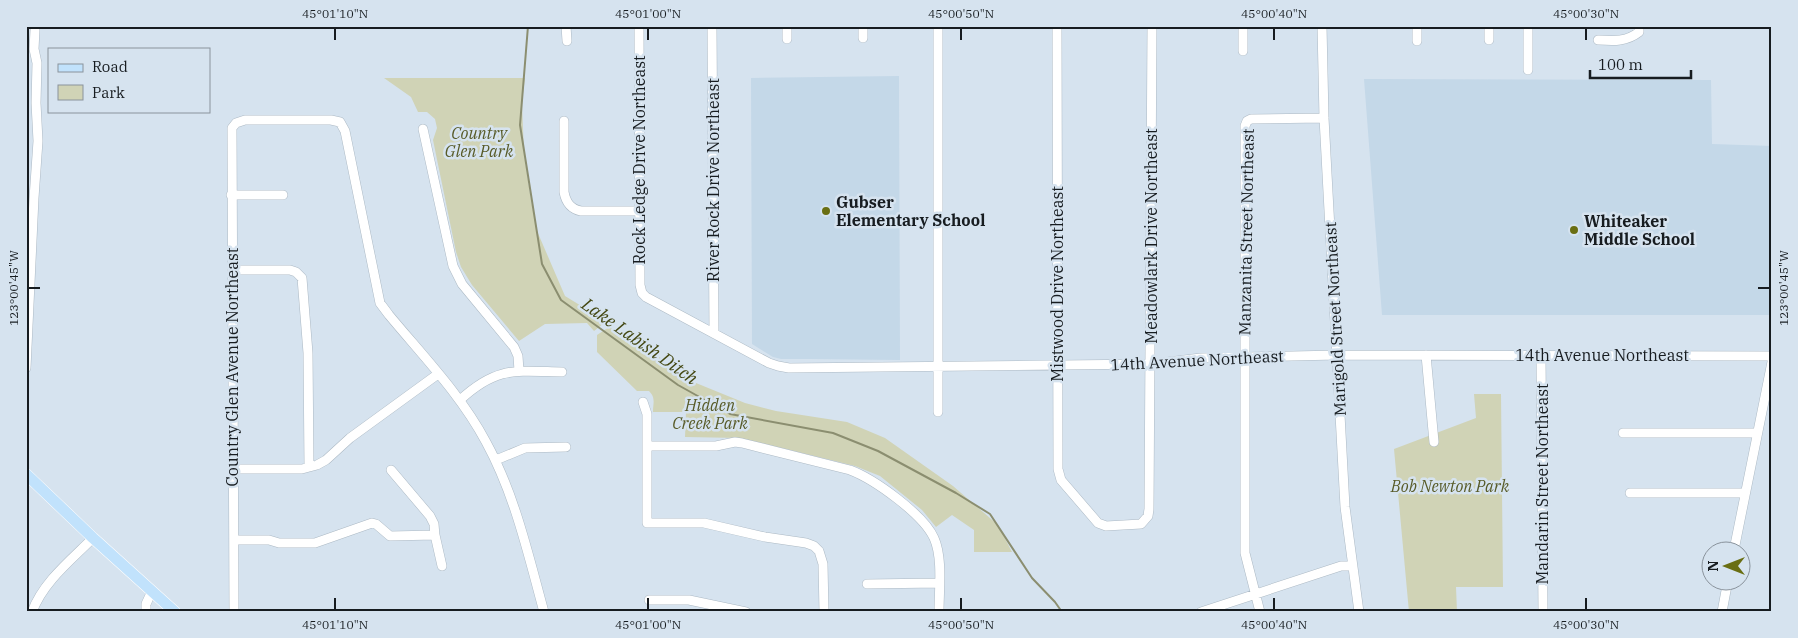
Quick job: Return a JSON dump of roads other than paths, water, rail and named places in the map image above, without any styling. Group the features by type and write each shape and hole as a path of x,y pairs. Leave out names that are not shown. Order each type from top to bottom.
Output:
{"main road":[{"path":"26,474 93,538 176,612"}],"street":[{"path":"566,26 567,41"},
{"name":"Rock Ledge Drive Northeast","path":"639,26 640,286 642,293"},
{"name":"River Rock Drive Northeast","path":"712,26 714,333"},
{"path":"787,26 787,39"},
{"path":"863,26 863,38"},
{"path":"938,26 938,412"},
{"name":"Mistwood Drive Northeast","path":"1057,26 1058,475 1101,525"},
{"name":"Meadowlark Drive Northeast","path":"1101,525 1136,525 1145,520 1149,509 1152,26"},
{"path":"1243,26 1243,52"},
{"name":"Marigold Street Northeast","path":"1322,26 1324,118 1345,508 1359,612"},
{"path":"1417,26 1417,41"},
{"path":"1489,26 1489,40"},
{"path":"1528,26 1528,70"},
{"path":"1598,40 1622,41 1631,38 1639,29"},
{"path":"26,368 38,141 36,103 37,63 34,50 35,30"},
{"name":"Manzanita Street Northeast","path":"1260,612 1254,595 1245,553 1245,133 1247,121 1259,118 1324,118"},
{"name":"Country Glen Avenue Northeast","path":"234,612 231,136 232,128 236,123 245,120 332,120 342,124 380,303 438,374"},
{"path":"564,121 564,192 568,203 575,210 581,211 640,211"},
{"path":"423,129 455,271 462,284 514,347 518,356 519,371"},
{"path":"231,195 283,196"},
{"path":"232,270 290,270 296,272 302,278 308,353 309,467"},
{"name":"14th Avenue Northeast","path":"642,293 646,297 769,363 781,367 1162,364 1182,359 1337,355 1772,356"},
{"path":"1426,355 1434,442"},
{"name":"Mandarin Street Northeast","path":"1541,355 1543,612"},
{"path":"1736,540 1772,362"},
{"path":"460,400 500,373 519,371 562,372"},
{"path":"233,469 309,467 317,465 326,460 350,438 438,374 460,400 496,460 515,509 544,612"},
{"path":"643,402 647,414 647,523 704,523 814,546 819,551 824,564 824,612"},
{"path":"1623,433 1757,433"},
{"path":"647,446 716,446 736,442 850,470 867,477 907,508 934,537 938,556 939,612"},
{"path":"496,460 525,448 566,447"},
{"path":"391,470 430,516 434,524 442,566"},
{"path":"1630,493 1745,493"},
{"path":"234,540 315,543 372,523 376,524 390,536 435,536"},
{"path":"32,612 37,600 48,585 93,538"},
{"path":"1202,612 1341,566 1352,566"},
{"path":"868,584 939,583"},
{"path":"1722,612 1726,590"},
{"path":"146,612 146,604 152,591"},
{"path":"649,600 689,600 746,612"}],"waterway":[{"name":"Lake Labish Ditch","path":"528,26 520,125 542,264 561,300 678,385 730,414 833,433 878,451 956,493 990,514 1032,578 1062,612"}],"place":[{"name":"Gubser Elementary School","path":"826,211"},
{"name":"Whiteaker Middle School","path":"1574,230"}],"park label":[{"name":"Country Glen Park","path":"479,142"},
{"name":"Hidden Creek Park","path":"710,414"},
{"name":"Bob Newton Park","path":"1450,486"}]}
